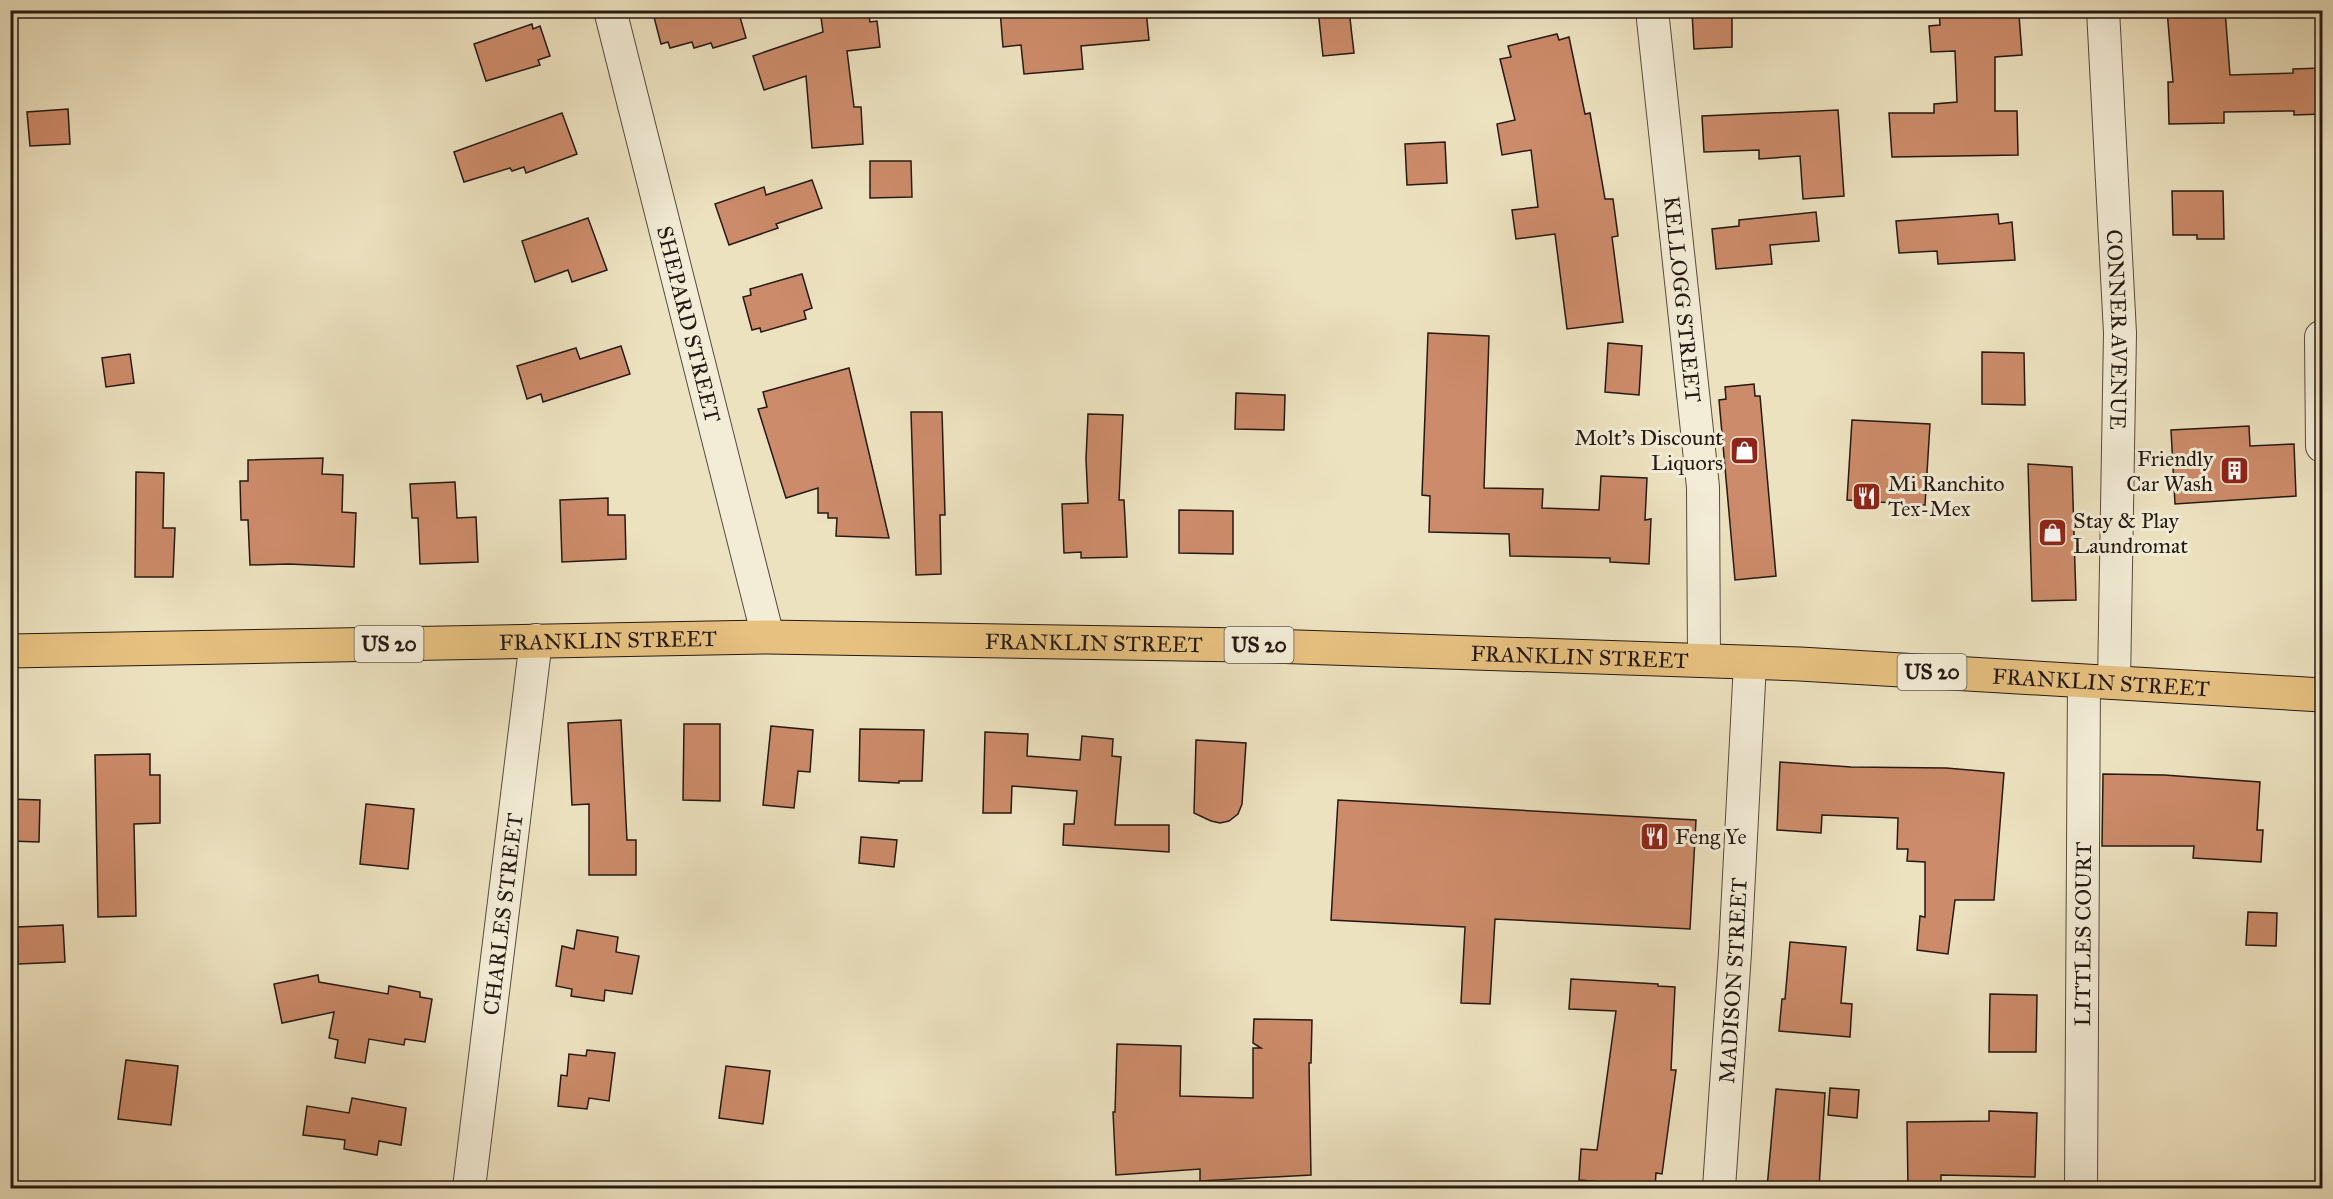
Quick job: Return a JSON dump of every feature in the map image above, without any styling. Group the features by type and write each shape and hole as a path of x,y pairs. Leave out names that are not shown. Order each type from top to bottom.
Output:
{"main road":[{"name":"FRANKLIN STREET","path":"10,651 768,637 1243,645 1750,663 2322,695"}],"street":[{"name":"SHEPARD STREET","path":"610,10 768,637"},
{"name":"KELLOGG STREET","path":"1652,10 1703,487 1704,661"},
{"name":"CONNER AVENUE","path":"2099,682 2120,333 2103,10"},
{"path":"2321,337 2322,446"},
{"name":"CHARLES STREET","path":"469,1188 536,640"},
{"name":"MADISON STREET","path":"1719,1188 1735,952 1750,663"},
{"name":"LITTLES COURT","path":"2081,1188 2099,682"}],"building":[{"path":"679,10 738,10 746,38 713,48 711,43 694,48 692,42 670,48 668,42 661,44 654,17"},
{"path":"820,10 868,10 870,22 877,21 880,47 847,51 854,107 861,107 863,144 812,148 806,76 764,90 753,56 823,32"},
{"path":"1000,10 1146,10 1149,40 1081,46 1083,69 1024,74 1021,45 1003,47"},
{"path":"1318,10 1349,10 1354,53 1323,56"},
{"path":"1732,10 1732,47 1694,49 1692,11"},
{"path":"1939,10 1993,10 1993,17 2019,15 2022,55 1995,57 1995,111 2017,111 2018,155 1892,157 1889,113 1934,113 1934,104 1957,102 1955,51 1931,52 1929,26 1940,25"},
{"path":"2167,10 2225,10 2230,75 2293,73 2293,69 2322,68 2322,114 2294,115 2294,111 2224,112 2224,123 2169,124 2168,82 2173,82"},
{"path":"532,24 533,29 540,26 550,56 538,60 540,65 486,81 474,44"},
{"path":"1557,34 1559,40 1569,37 1585,114 1590,113 1605,199 1613,199 1618,236 1612,237 1623,322 1567,329 1555,234 1516,239 1512,210 1538,207 1531,150 1502,155 1497,124 1515,120 1500,59 1511,57 1508,46"},
{"path":"68,109 70,144 30,146 27,112"},
{"path":"1838,110 1844,196 1803,199 1800,156 1759,159 1759,150 1704,152 1702,116"},
{"path":"562,113 577,154 526,173 524,167 512,171 510,168 464,182 454,152"},
{"path":"1445,142 1447,183 1407,185 1405,144"},
{"path":"870,161 911,161 912,197 870,198"},
{"path":"812,180 822,208 776,224 778,228 729,245 715,204 764,187 766,195"},
{"path":"2172,191 2223,191 2224,239 2197,239 2197,235 2173,235"},
{"path":"1816,212 1819,241 1770,245 1772,264 1716,269 1712,229 1739,226 1739,220"},
{"path":"1998,214 1999,224 2012,222 2015,260 1938,264 1937,251 1899,253 1896,221"},
{"path":"588,218 607,270 572,282 568,270 535,282 522,241"},
{"path":"802,274 812,308 804,311 806,319 761,332 760,328 752,330 743,297 751,295 750,289"},
{"path":"1428,333 1489,336 1484,488 1543,489 1542,508 1599,510 1601,476 1647,478 1645,520 1651,519 1649,564 1610,562 1610,558 1510,556 1509,534 1429,532 1430,496 1422,495"},
{"path":"1608,343 1642,346 1639,395 1605,392"},
{"path":"621,346 630,374 543,402 541,394 527,399 517,366 576,348 580,359"},
{"path":"1982,352 2024,353 2025,405 1982,404"},
{"path":"130,354 134,383 106,387 102,358"},
{"path":"849,368 889,538 836,536 837,518 828,518 828,513 818,513 818,488 786,498 758,409 767,407 763,392"},
{"name":"Molt's Discount Liquors","path":"1754,384 1755,396 1760,396 1776,576 1735,580 1719,400 1726,399 1725,387"},
{"path":"1236,393 1285,395 1284,430 1235,429"},
{"path":"911,412 942,412 945,515 940,515 941,574 916,575"},
{"path":"1088,414 1123,415 1119,500 1124,500 1127,557 1081,558 1081,552 1064,553 1062,504 1088,503 1086,459"},
{"path":"1852,420 1930,424 1925,505 1847,500"},
{"name":"Friendly Car Wash","path":"2249,426 2250,446 2294,444 2296,496 2175,504 2171,430"},
{"path":"323,458 322,474 343,475 342,512 356,513 354,567 250,565 248,520 241,520 240,481 248,481 248,460"},
{"name":"Stay & Play Laundromat","path":"2028,464 2072,467 2076,600 2032,601"},
{"path":"136,472 164,473 163,528 175,528 173,577 135,577"},
{"path":"455,482 457,518 476,517 478,562 420,564 418,518 412,518 410,484"},
{"path":"608,498 608,515 625,515 626,559 562,562 560,500"},
{"path":"1179,510 1233,511 1233,554 1179,553"},
{"path":"621,720 627,840 636,840 636,875 589,875 589,804 572,805 568,723"},
{"path":"684,724 720,724 720,801 683,800"},
{"path":"771,726 813,730 810,772 798,771 794,808 763,805"},
{"path":"860,729 924,730 922,781 899,781 899,783 859,781"},
{"path":"985,732 1028,734 1027,756 1080,760 1082,736 1113,739 1112,756 1121,757 1115,825 1169,825 1169,852 1063,845 1064,824 1074,824 1077,791 1012,786 1011,813 983,813"},
{"path":"1196,740 1246,743 1242,804 1238,814 1229,821 1220,823 1211,821 1194,813"},
{"path":"150,754 150,775 160,775 160,823 134,824 136,916 98,917 95,755"},
{"path":"1780,762 1851,767 1946,768 2004,773 1994,900 1955,900 1948,954 1917,950 1920,916 1925,917 1925,862 1907,861 1908,849 1897,849 1898,818 1822,815 1821,833 1777,830"},
{"path":"2103,774 2164,775 2260,782 2257,830 2263,830 2261,862 2193,858 2194,846 2102,846"},
{"path":"10,799 40,800 39,842 10,841"},
{"path":"1338,800 1696,820 1690,929 1495,919 1490,1004 1461,1003 1465,927 1331,920"},
{"path":"366,804 414,809 408,869 360,864"},
{"path":"861,837 897,840 894,867 859,863"},
{"path":"2248,912 2277,913 2276,946 2246,945"},
{"path":"63,925 65,962 18,964 17,927"},
{"path":"577,930 618,937 616,952 639,956 632,994 605,990 604,1001 571,996 572,989 556,986 562,946 574,949"},
{"path":"1790,942 1846,947 1841,1003 1852,1004 1850,1037 1779,1031 1782,999 1785,999"},
{"path":"318,975 319,982 388,994 389,986 420,992 420,997 432,999 425,1042 405,1039 404,1045 369,1039 365,1063 335,1058 338,1040 329,1038 334,1012 282,1023 274,984"},
{"path":"1571,979 1675,987 1671,1070 1676,1070 1662,1174 1656,1173 1655,1188 1612,1188 1613,1183 1579,1180 1581,1149 1597,1150 1616,1011 1569,1009"},
{"path":"1990,994 2037,995 2036,1052 1989,1052"},
{"path":"1254,1019 1312,1020 1311,1063 1309,1063 1311,1175 1200,1181 1200,1169 1116,1175 1113,1112 1115,1112 1117,1044 1181,1046 1180,1096 1253,1098 1253,1048 1261,1048 1253,1043"},
{"path":"587,1050 615,1053 609,1101 589,1098 587,1109 558,1106 561,1075 567,1076 569,1054 586,1056"},
{"path":"126,1060 178,1066 171,1125 118,1119"},
{"path":"726,1066 770,1071 763,1124 719,1118"},
{"path":"1830,1088 1859,1090 1857,1118 1828,1115"},
{"path":"1776,1089 1825,1093 1819,1188 1767,1188"},
{"path":"352,1098 406,1108 401,1145 379,1141 377,1155 344,1149 345,1140 303,1135 307,1106 349,1113"},
{"path":"1989,1111 2037,1113 2035,1177 1941,1175 1941,1188 1908,1188 1907,1122 1989,1121"}],"place":[{"name":"Molt's Discount Liquors","path":"1744,450"},
{"name":"Friendly Car Wash","path":"2234,471"},
{"name":"Mi Ranchito Tex-Mex","path":"1867,496"},
{"name":"Stay & Play Laundromat","path":"2052,533"},
{"name":"Feng Ye","path":"1654,836"}]}
